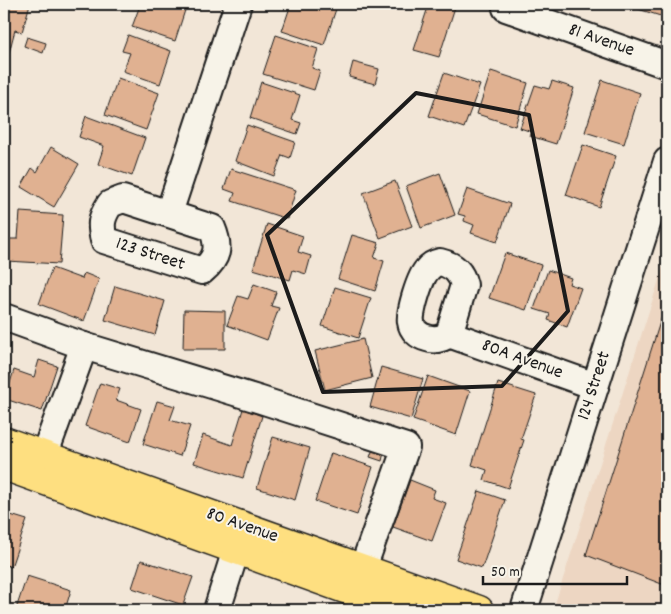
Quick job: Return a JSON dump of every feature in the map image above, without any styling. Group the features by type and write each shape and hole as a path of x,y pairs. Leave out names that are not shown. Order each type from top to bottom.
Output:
{"main road":[{"name":"80 Avenue","path":"4,441 479,610"},
{"path":"4,451 27,459 44,456"},
{"name":"80 Avenue","path":"4,466 403,610"},
{"path":"236,550 261,544 300,556 321,553"}],"street":[{"path":"169,213 238,4"},
{"name":"81 Avenue","path":"506,8 667,65"},
{"name":"124 Street","path":"524,610 667,162"},
{"path":"4,317 84,346 406,447 363,568"},
{"name":"80A Avenue","path":"449,334 595,386"},
{"path":"44,456 84,346"},
{"path":"217,610 236,550"}],"highlighted area":[{"path":"416,93 529,115 568,311 502,386 323,392 267,235"}],"shaded area":[{"path":"667,255 667,610 553,610"}],"building":[{"path":"4,4 30,4 22,32 15,30 7,60 4,59"},
{"path":"133,4 187,4 175,41 132,27 139,8 132,6"},
{"path":"291,4 329,4 337,6 324,45 282,31"},
{"path":"429,4 456,4 439,57 414,50"},
{"path":"640,4 667,4 667,18 638,9"},
{"path":"128,35 171,51 160,84 123,71 130,53 122,51"},
{"path":"276,35 318,49 312,68 320,71 314,90 263,74"},
{"path":"27,37 46,43 43,53 24,46"},
{"path":"353,62 379,69 375,84 349,77"},
{"path":"491,71 528,83 515,126 477,114"},
{"path":"444,73 480,85 464,128 429,116"},
{"path":"118,78 159,93 146,130 105,115"},
{"path":"602,80 640,93 624,144 585,132"},
{"path":"552,81 574,88 556,144 530,136 532,132 520,128 535,85 549,89"},
{"path":"261,82 300,95 292,120 301,123 297,134 250,118"},
{"path":"86,116 145,138 132,176 98,164 104,146 79,137"},
{"path":"247,125 295,142 290,158 282,155 274,176 235,161"},
{"path":"583,145 616,156 599,207 566,195"},
{"path":"51,147 79,164 54,207 21,187 32,168 37,172"},
{"path":"231,169 296,190 287,219 232,201 235,193 224,189"},
{"path":"440,173 455,215 421,228 406,186"},
{"path":"395,181 412,226 380,238 363,193"},
{"path":"467,189 510,204 497,242 471,233 474,225 464,221 465,216 458,214"},
{"path":"20,212 63,215 59,264 7,261 9,239 18,239"},
{"path":"267,224 303,236 298,252 311,256 306,274 293,270 290,280 253,269"},
{"path":"352,235 379,243 374,258 384,261 375,291 338,279"},
{"path":"505,253 541,265 526,310 489,298"},
{"path":"52,268 82,279 84,273 99,279 84,321 39,304"},
{"path":"548,270 571,278 569,284 581,288 567,327 548,320 550,314 534,309"},
{"path":"254,284 276,292 271,306 279,308 267,340 227,325 238,296 248,299"},
{"path":"115,286 165,301 155,335 105,320"},
{"path":"335,287 371,298 358,338 322,326"},
{"path":"667,300 667,586 586,555"},
{"path":"184,310 225,311 225,349 183,349"},
{"path":"363,339 372,378 325,390 315,351"},
{"path":"39,360 57,366 42,411 5,399 14,370 34,377"},
{"path":"381,367 423,379 411,419 370,407"},
{"path":"428,376 470,391 456,435 413,420"},
{"path":"100,383 120,389 116,400 141,409 130,442 85,426"},
{"path":"498,383 536,395 521,439 524,440 508,488 484,480 487,470 472,465"},
{"path":"157,401 175,406 170,420 190,426 180,456 143,444"},
{"path":"243,409 262,416 243,478 194,463 203,435 232,445"},
{"path":"273,437 310,448 295,500 257,488"},
{"path":"373,449 384,452 382,461 370,457"},
{"path":"331,453 373,467 357,515 315,501"},
{"path":"410,480 435,490 432,498 446,503 432,541 393,527"},
{"path":"479,491 505,500 482,568 456,559"},
{"path":"4,513 27,520 11,567 4,564"},
{"path":"141,560 193,577 183,605 132,588"},
{"path":"27,576 71,590 65,610 16,609"}]}
